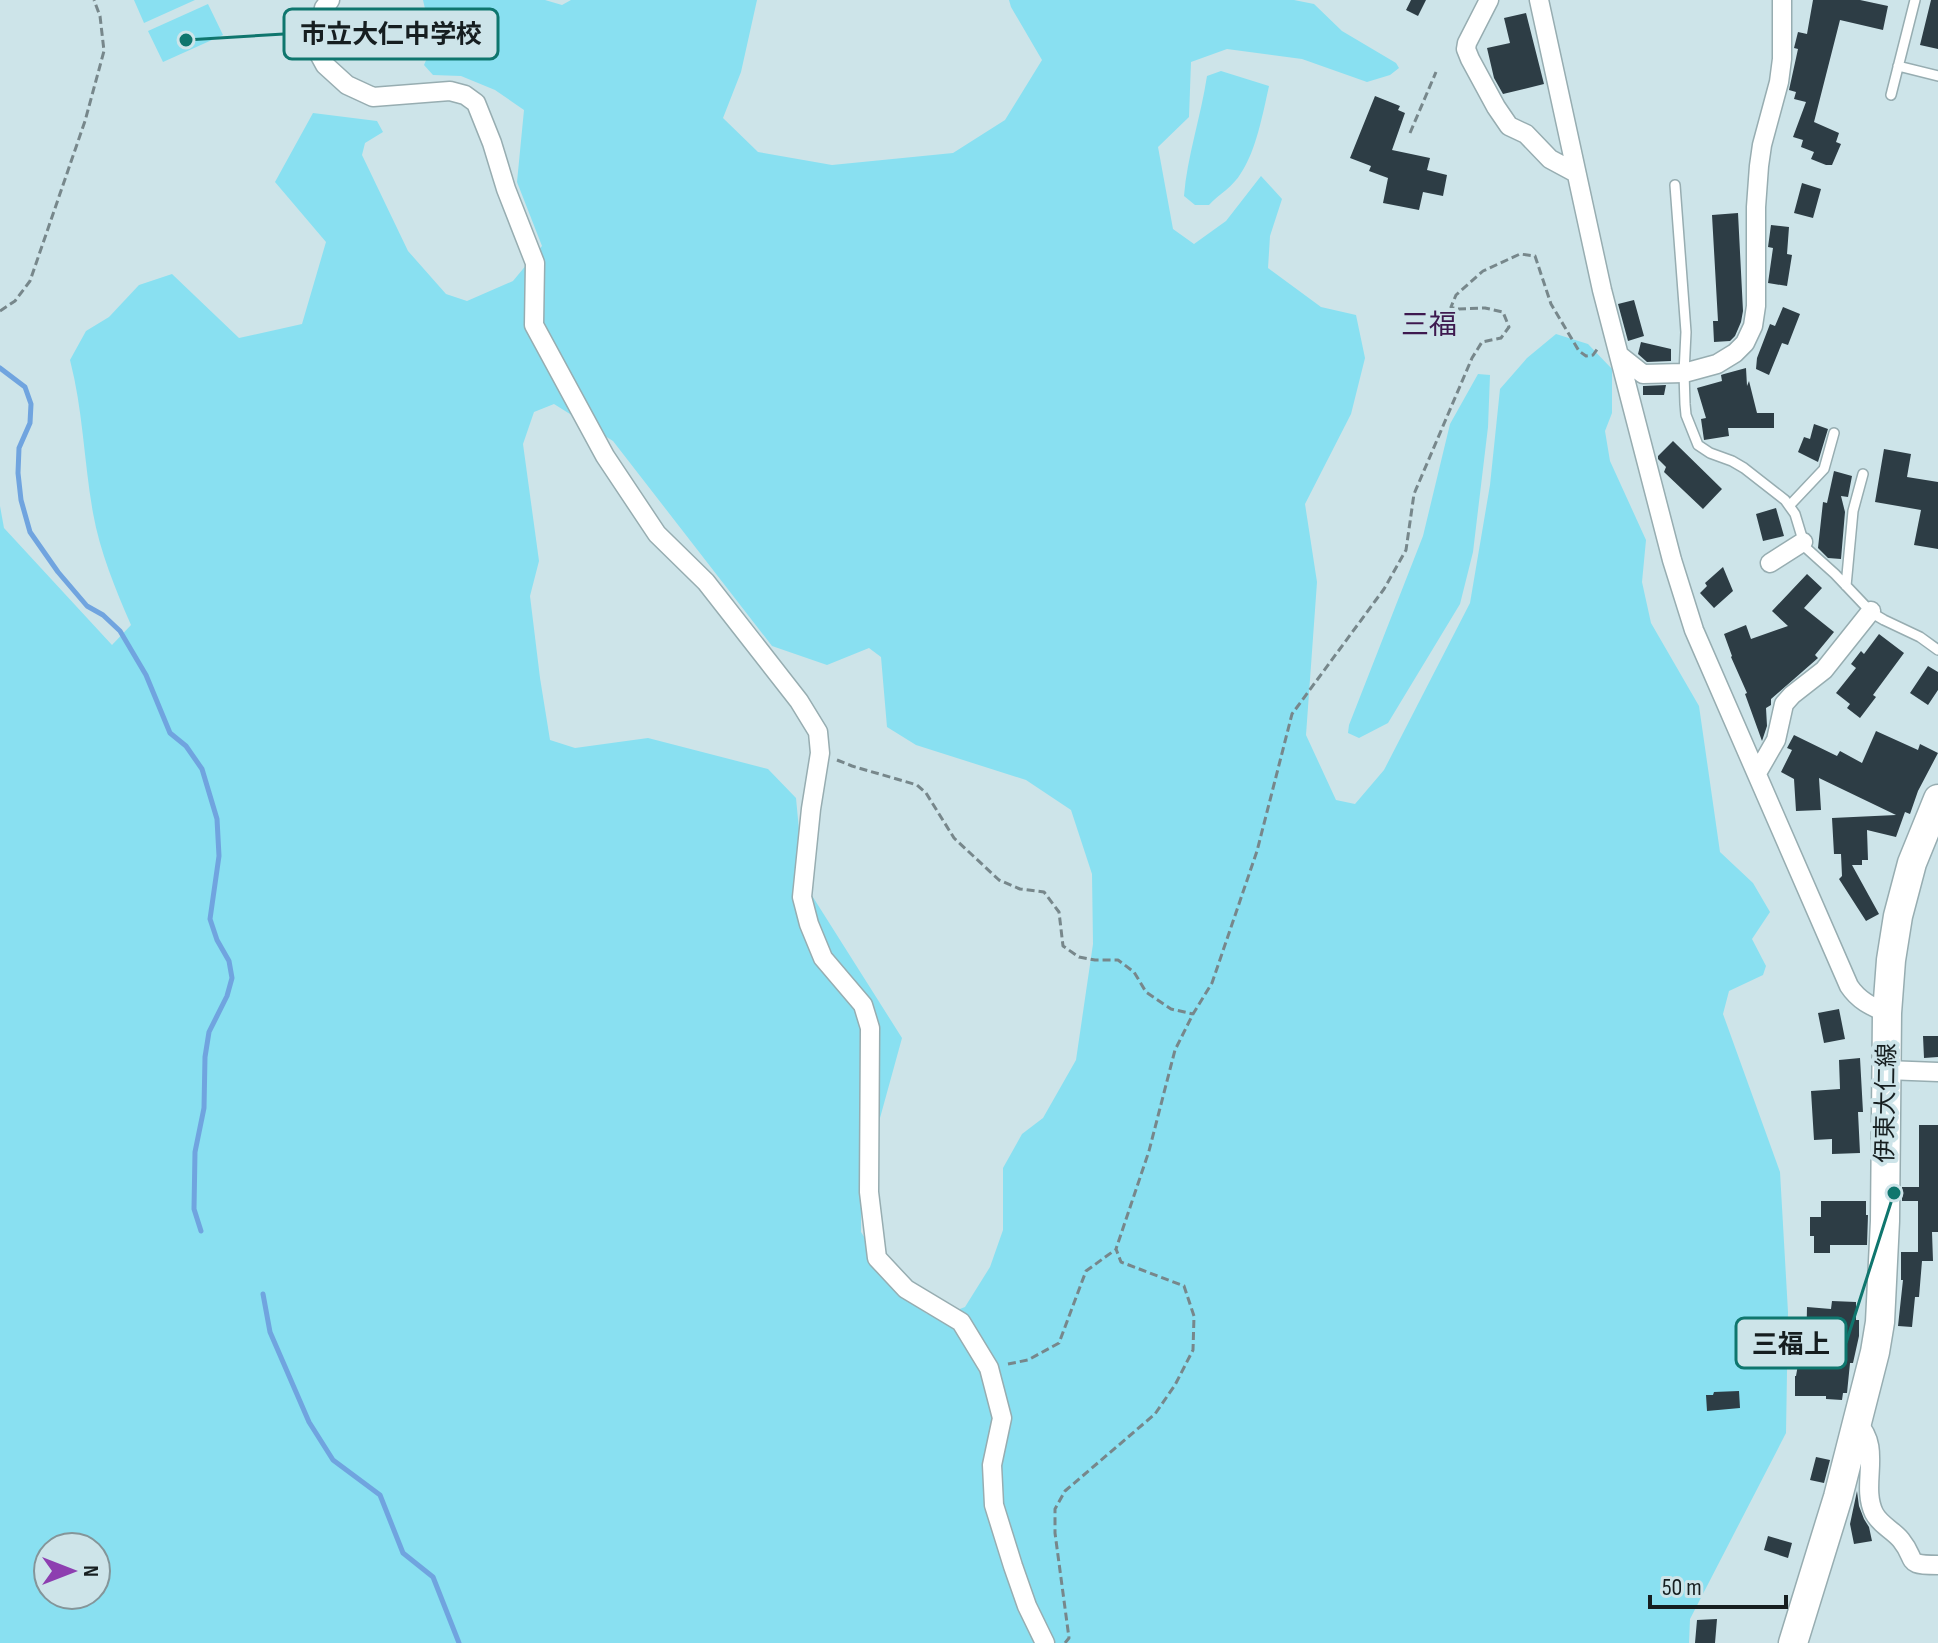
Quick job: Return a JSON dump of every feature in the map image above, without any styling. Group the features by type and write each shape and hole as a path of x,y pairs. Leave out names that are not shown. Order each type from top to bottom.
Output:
{"main road":[{"name":"伊東大仁線","path":"1793,1643 1838,1497 1875,1352 1881,1311 1885,1221 1887,1013 1891,960 1898,916 1912,863 1938,799"}],"street":[{"path":"330,0 324,8 319,29 319,54 325,65 347,85 373,97 450,91 465,95 476,103 535,263 534,325 605,456 657,534 706,582 799,701 818,732 820,753 802,897 823,958 863,1005 870,1028 869,1192 877,1258 906,1289 961,1322 989,1368 1002,1418 992,1465 994,1505 1022,1593 1045,1643"},
{"path":"1489,0 1467,43 1470,59 1509,126 1526,134 1550,159 1576,173"},
{"path":"1539,0 1602,290 1672,560 1694,630 1849,986 1857,997 1887,1013"},
{"path":"1618,355 1643,374 1684,373 1717,364 1745,343 1755,317 1758,180 1762,145 1779,82 1782,0"},
{"path":"1770,563 1803,542"},
{"path":"1757,773 1776,740 1784,704 1824,670 1871,611"},
{"path":"1886,1070 1938,1072"},
{"path":"1857,1423 1870,1442 1869,1499 1875,1515 1899,1538 1913,1562 1938,1565"}],"lane":[{"path":"1891,95 1915,0"},
{"path":"1898,66 1938,76"},
{"path":"1675,185 1686,332 1686,415 1698,445 1744,468 1790,505 1803,542 1811,554 1871,611 1938,650"},
{"path":"1790,505 1824,469 1834,433"},
{"path":"1846,586 1853,511 1863,474"}],"path":[{"path":"0,311 15,301 30,281 85,121 104,51 100,16 94,0"},
{"path":"1410,133 1436,72"},
{"path":"989,1368 1028,1360 1059,1343 1086,1271 1116,1249 1149,1151 1175,1050 1212,983 1257,851 1292,714 1384,589 1406,550 1414,494 1472,358 1482,342 1501,338 1509,327 1503,312 1451,307 1456,295 1483,271 1520,254 1535,256 1551,304 1579,351 1586,356 1593,355 1598,348"},
{"path":"820,753 917,785 926,793 954,838 999,880 1020,889 1044,892 1059,912 1063,946 1079,957 1118,960 1134,972 1146,992 1171,1009 1193,1014"},
{"path":"1065,1643 1069,1638 1055,1533 1055,1509 1065,1491 1155,1414 1193,1350 1194,1316 1184,1286 1121,1262 1116,1249"}],"shaded area":[{"path":"134,0 195,0 144,23"},
{"path":"423,0 545,0 562,5 571,0 757,0 741,72 723,118 758,152 832,165 953,153 1005,120 1042,60 1009,0 1294,0 1314,4 1342,31 1396,63 1399,68 1390,75 1367,82 1302,59 1227,49 1191,62 1189,117 1158,147 1173,229 1194,244 1226,221 1261,176 1282,199 1270,236 1268,268 1321,307 1356,315 1365,358 1351,414 1305,504 1317,582 1306,735 1336,800 1355,804 1384,770 1470,603 1490,485 1500,389 1527,358 1556,334 1588,344 1612,369 1612,413 1605,431 1610,461 1646,540 1642,582 1651,623 1699,706 1720,852 1753,883 1770,912 1752,939 1766,966 1763,975 1729,991 1723,1014 1780,1172 1788,1312 1786,1433 1690,1619 1689,1643 0,1643 0,506 4,528 112,645 131,625 96,527 70,360 86,331 109,317 139,285 172,274 239,338 302,324 326,242 275,182 313,113 377,121 383,132 365,143 362,155 408,251 446,294 467,301 513,281 542,246 517,182 524,110 495,90 461,76 433,75 424,65 441,25 426,13","holes":["554,404 613,441 772,646 827,665 869,648 881,657 887,727 916,745 1026,780 1071,810 1092,874 1093,944 1076,1060 1043,1118 1022,1134 1003,1168 1003,1230 990,1267 965,1307 947,1314 927,1314 901,1295 861,1232 861,1187 902,1038 804,883 796,798 768,769 648,738 575,748 550,740 530,596 539,561 523,444 534,412"]},
{"path":"208,4 223,35 163,62 148,31"},
{"path":"1221,71 1269,86 1255,143 1241,173 1209,205 1195,205 1184,196 1188,166 1207,76"},
{"path":"1478,374 1490,375 1488,427 1473,552 1460,604 1388,723 1359,738 1348,733 1349,725 1423,536 1450,424"}],"building":[{"path":"1411,0 1426,0 1418,16 1406,10"},
{"path":"1813,0 1860,0 1888,6 1883,30 1840,20 1814,122 1839,133 1836,142 1841,144 1832,165 1811,159 1814,152 1801,147 1803,140 1793,137 1806,102 1794,99 1796,92 1789,90 1798,49 1794,48 1798,32 1807,34"},
{"path":"1931,0 1938,0 1938,49 1920,45"},
{"path":"1526,13 1544,84 1503,94 1494,78 1487,48 1510,43 1504,18"},
{"path":"1375,96 1400,106 1398,110 1405,113 1392,150 1430,158 1427,170 1447,175 1443,196 1423,192 1419,210 1383,203 1388,178 1369,171 1371,166 1350,158"},
{"path":"1802,183 1821,189 1813,218 1794,213"},
{"path":"1738,213 1741,322 1730,341 1714,342 1713,321 1718,321 1712,215"},
{"path":"1771,225 1789,227 1787,254 1792,255 1787,286 1768,283 1773,248 1768,247"},
{"path":"1634,300 1644,336 1628,341 1618,304"},
{"path":"1783,307 1800,314 1788,345 1782,343 1769,375 1756,369 1757,358 1770,324 1775,326"},
{"path":"1641,342 1671,349 1671,361 1647,362 1638,354"},
{"path":"1746,368 1747,386 1749,381 1757,413 1774,413 1774,428 1728,428 1729,436 1704,440 1701,419 1706,418 1697,388 1722,381 1721,375"},
{"path":"1666,385 1664,395 1643,395 1643,386"},
{"path":"1814,424 1828,429 1818,462 1798,452 1804,437 1810,439"},
{"path":"1673,441 1722,489 1703,509 1664,472 1666,467 1658,459"},
{"path":"1884,449 1911,454 1907,477 1938,482 1938,549 1914,545 1921,510 1875,502"},
{"path":"1834,471 1852,476 1848,497 1841,496 1845,512 1841,559 1828,558 1818,548 1823,502 1827,503"},
{"path":"1776,508 1784,536 1763,541 1756,514"},
{"path":"1723,567 1733,591 1714,608 1700,593 1707,586 1705,583"},
{"path":"1807,574 1822,588 1804,608 1834,632 1815,655 1818,658 1771,699 1771,705 1766,708 1767,726 1762,741 1724,634 1746,625 1751,639 1788,626 1772,611"},
{"path":"1879,634 1904,653 1860,718 1847,708 1850,704 1836,693 1856,668 1851,664 1861,651 1864,654"},
{"path":"1928,666 1938,672 1938,690 1928,705 1910,693"},
{"path":"1876,731 1918,750 1920,744 1938,753 1910,814 1905,812 1896,837 1867,830 1868,860 1862,860 1862,865 1852,865 1879,914 1866,921 1839,879 1842,876 1841,854 1834,854 1832,818 1896,815 1819,778 1821,810 1796,811 1794,779 1781,772 1792,750 1787,748 1794,735 1837,756 1840,751 1862,763"},
{"path":"1839,1009 1845,1039 1824,1043 1818,1013"},
{"path":"1923,1036 1938,1036 1938,1057 1924,1058"},
{"path":"1860,1058 1863,1112 1858,1112 1860,1153 1832,1154 1832,1139 1814,1140 1811,1091 1840,1089 1839,1060"},
{"path":"1919,1125 1938,1125 1938,1232 1932,1232 1933,1261 1922,1261 1919,1297 1915,1297 1912,1327 1898,1326 1903,1280 1901,1252 1918,1252 1918,1201 1902,1201 1902,1187 1919,1187"},
{"path":"1821,1201 1866,1201 1867,1245 1830,1245 1830,1253 1814,1253 1810,1217 1821,1217"},
{"path":"1832,1301 1856,1302 1856,1320 1859,1320 1859,1336 1853,1363 1850,1363 1847,1393 1843,1393 1842,1400 1826,1399 1826,1396 1795,1396 1800,1353 1806,1354 1807,1307 1831,1309"},
{"path":"1739,1391 1740,1408 1707,1411 1706,1395"},
{"path":"1816,1457 1830,1460 1824,1483 1810,1480"},
{"path":"1857,1491 1872,1541 1854,1544 1850,1524"},
{"path":"1768,1536 1792,1543 1788,1558 1764,1550"},
{"path":"1717,1619 1715,1643 1695,1643 1697,1620"}],"waterway":[{"path":"0,368 25,387 31,404 30,423 19,448 18,473 21,500 30,532 87,606 103,615 120,631 146,675 170,733 186,746 202,769 217,819 219,856 210,919 229,961 232,978 227,996 209,1032 205,1057 204,1108 195,1152 194,1209 201,1231"},
{"path":"263,1294 270,1332 309,1422 333,1460 380,1495 403,1553 433,1577 459,1643"}],"place":[{"name":"市立大仁中学校","path":"186,40"},
{"name":"三福上","path":"1894,1193"}],"district":[{"name":"三福","path":"1429,325"}]}
